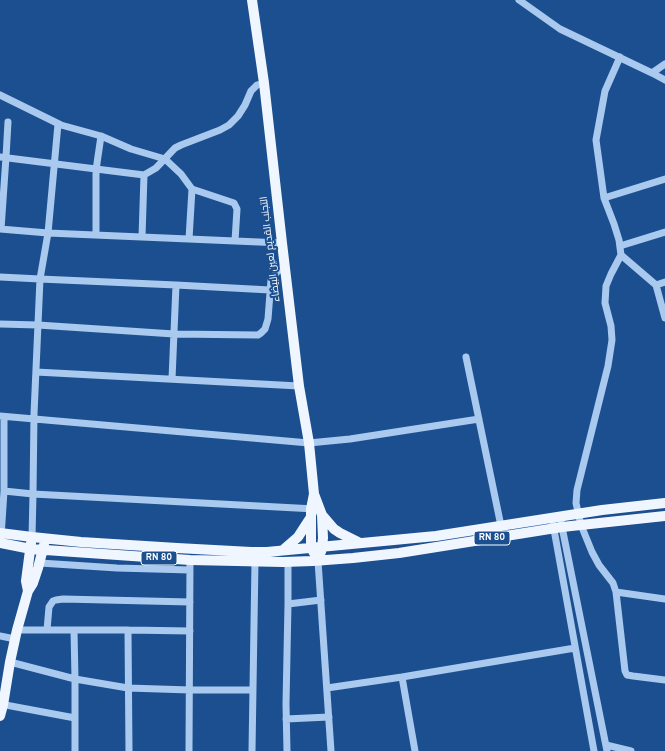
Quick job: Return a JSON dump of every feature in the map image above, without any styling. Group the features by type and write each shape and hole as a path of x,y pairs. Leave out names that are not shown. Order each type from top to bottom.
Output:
{"main road":[{"name":"التجنب القديم لعين البيضاء","path":"252,0 264,83 299,386 309,443 316,513"},
{"name":"RN 80","path":"0,538 31,549 161,558 190,565 255,561 318,561 399,553 557,523 578,514 665,503"},
{"path":"316,513 334,529 360,543"},
{"path":"316,513 323,538 318,561"},
{"path":"316,513 312,547 318,561"},
{"path":"283,550 298,537 316,513"},
{"name":"RN 80","path":"0,538 32,537 177,548 267,552 436,536 501,526 557,523 580,525 665,516"},
{"path":"28,591 26,581 32,537"},
{"path":"0,716 4,675 10,662 28,591 33,583 40,563 44,539"}],"street":[{"path":"519,0 560,29 652,72 665,80"},
{"path":"620,57 605,91 596,140 604,198 614,224 621,255 606,286 605,303 611,326 612,340 608,366 577,490 576,503 580,525 592,552 599,565 612,582 616,592 625,671 627,675 665,680"},
{"path":"652,72 665,64"},
{"path":"3,157 144,176 156,168 175,148 229,126 245,105 251,91 257,85 264,83"},
{"path":"0,95 58,124 101,136 130,149 165,159 192,189 234,203 237,209 235,241"},
{"path":"8,122 3,157 0,229 48,233 282,243"},
{"path":"32,537 34,419 40,279 48,233 58,124"},
{"path":"96,235 96,170 101,136"},
{"path":"142,237 144,176"},
{"path":"604,198 665,179"},
{"path":"189,239 192,189"},
{"path":"620,246 665,232"},
{"path":"621,255 656,284 665,318"},
{"path":"0,324 174,334 258,335 265,329 268,319 271,280 277,272 285,266"},
{"path":"0,277 176,284 270,290"},
{"path":"656,284 665,282"},
{"path":"172,379 176,284"},
{"path":"466,356 501,526"},
{"path":"36,372 299,386"},
{"path":"0,538 4,491 2,417 309,443 350,439 479,419"},
{"path":"4,491 316,513"},
{"path":"557,523 575,648 594,751"},
{"path":"557,523 606,748 631,751"},
{"path":"117,555 117,568"},
{"path":"161,558 161,569"},
{"path":"252,751 255,561"},
{"path":"318,561 331,751"},
{"path":"287,751 288,562"},
{"path":"40,563 161,569 190,565 189,751"},
{"path":"616,592 665,599"},
{"path":"47,630 48,606 56,600 190,602"},
{"path":"288,604 321,600"},
{"path":"0,636 47,630 190,631"},
{"path":"74,630 75,751"},
{"path":"128,630 130,751"},
{"path":"327,688 575,648"},
{"path":"10,662 75,679 128,688 252,690"},
{"path":"402,677 415,751"},
{"path":"1,705 75,718"},
{"path":"286,720 329,718"}]}
